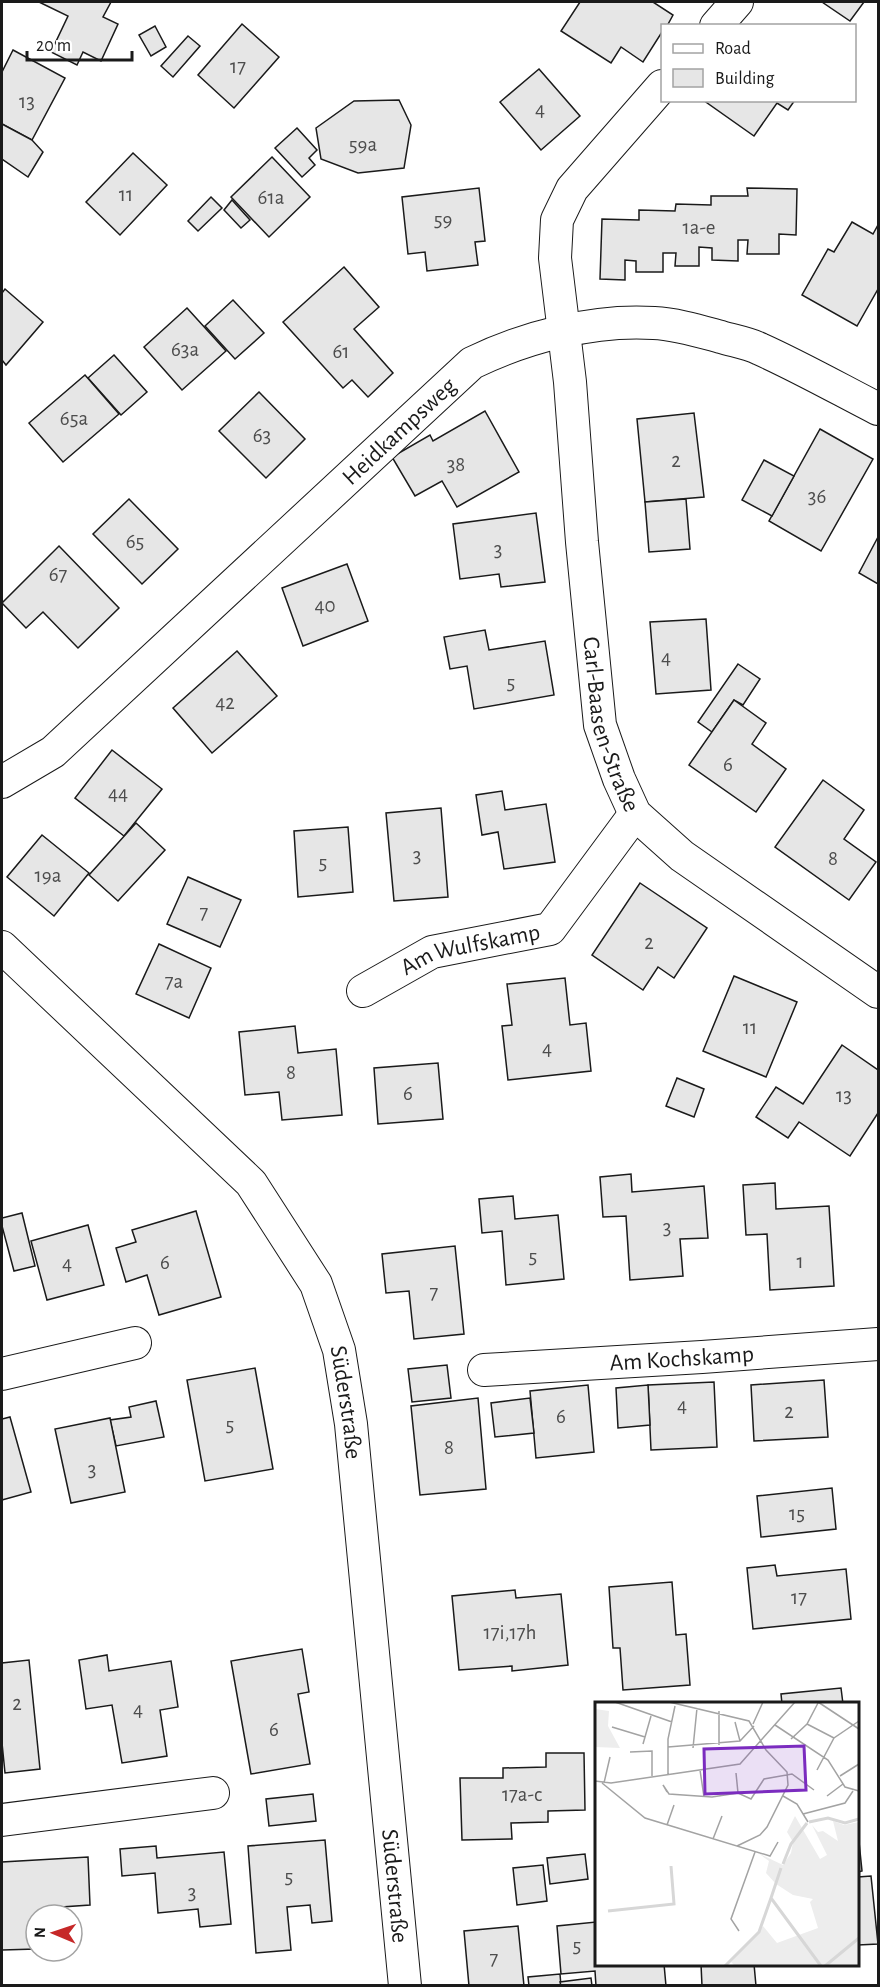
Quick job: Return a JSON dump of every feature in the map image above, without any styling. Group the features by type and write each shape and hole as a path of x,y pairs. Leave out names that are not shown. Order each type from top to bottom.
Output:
{"street":[{"path":"718,24 737,2"},
{"name":"Carl-Baasen-Straße","path":"661,88 572,189 557,220 555,258 564,332 600,725 619,779 635,814 682,856 879,992"},
{"name":"Heidkampsweg","path":"2,782 53,752 472,363 503,349 535,338 564,332 618,323 654,323 690,329 758,348 879,409"},
{"name":"Am Wulfskamp","path":"363,991 432,951 550,929 635,814"},
{"name":"Süderstraße","path":"2,947 251,1183 316,1284 339,1350 351,1424 405,1986"},
{"path":"2,1374 135,1343"},
{"name":"Am Kochskamp","path":"484,1370 879,1344"},
{"path":"2,1820 213,1793"}],"building":[{"path":"39,2 111,2 103,17 118,24 101,61 83,52 77,65 51,52 68,16"},
{"path":"580,2 653,2 673,15 668,24 661,24 661,34 643,62 621,47 611,63 561,31"},
{"path":"822,2 864,2 850,21"},
{"path":"242,24 279,57 234,108 198,75"},
{"path":"155,26 166,47 151,56 139,35"},
{"path":"188,36 200,46 173,77 161,66"},
{"path":"13,50 65,78 32,140 2,124 2,72"},
{"path":"539,69 580,116 541,150 500,102"},
{"path":"399,100 411,125 404,168 358,173 321,159 316,128 354,101"},
{"path":"706,102 794,102 788,110 777,103 754,136"},
{"path":"2,124 32,140 43,152 28,177 2,159"},
{"path":"297,128 317,150 309,158 315,165 302,177 275,148"},
{"path":"133,153 167,185 120,235 86,202"},
{"path":"272,157 310,197 269,237 231,197"},
{"path":"479,188 485,241 475,242 478,265 427,271 425,252 408,254 402,197"},
{"path":"747,188 797,189 796,235 779,234 779,254 747,254 748,240 738,240 738,261 712,260 712,248 699,247 699,266 675,266 676,253 663,253 663,272 636,272 636,261 625,260 625,280 600,279 602,219 639,220 639,210 675,211 676,204 711,205 711,196 748,196"},
{"path":"211,197 222,208 198,231 188,221"},
{"path":"232,200 250,220 241,228 224,210"},
{"path":"852,222 873,234 878,225 878,289 857,326 802,295 828,249 834,252"},
{"path":"344,267 379,307 354,329 393,373 368,397 352,380 343,388 283,322"},
{"path":"5,289 43,322 6,365 2,360 2,293"},
{"path":"233,300 264,333 235,359 205,326"},
{"path":"187,308 226,351 182,390 144,347"},
{"path":"114,355 147,392 121,415 88,378"},
{"path":"85,375 119,414 63,462 29,423"},
{"path":"259,392 305,439 266,478 219,431"},
{"path":"485,411 519,472 457,507 442,481 415,496 392,457 430,435 433,441"},
{"path":"694,413 704,497 645,502 637,419"},
{"path":"820,429 873,459 821,551 769,521"},
{"path":"764,460 794,476 772,516 742,500"},
{"path":"129,499 178,549 142,584 93,534"},
{"path":"686,499 690,549 649,552 645,502"},
{"path":"536,513 545,582 501,587 499,574 460,579 453,524"},
{"path":"878,537 878,584 859,573"},
{"path":"59,546 119,608 78,648 43,612 26,628 2,603"},
{"path":"347,564 368,621 303,646 282,588"},
{"path":"706,619 711,690 656,694 650,622"},
{"path":"485,630 489,650 545,641 554,695 474,709 467,666 450,669 444,637"},
{"path":"237,651 277,696 212,753 173,708"},
{"path":"738,664 760,679 743,705 734,700 712,732 698,722"},
{"path":"734,700 766,723 752,744 786,769 756,812 689,765"},
{"path":"112,750 162,789 124,836 75,798"},
{"path":"823,780 864,810 844,839 876,862 849,900 775,847"},
{"path":"502,791 505,810 546,804 555,862 504,869 498,832 482,835 476,795"},
{"path":"441,808 448,897 394,901 386,813"},
{"path":"136,823 165,850 118,901 89,875"},
{"path":"348,827 353,892 298,897 294,831"},
{"path":"42,835 89,873 54,916 7,877"},
{"path":"188,877 241,900 220,947 167,924"},
{"path":"640,883 707,928 674,978 658,967 643,990 592,955"},
{"path":"159,944 211,968 189,1018 136,994"},
{"path":"734,976 797,1002 766,1077 703,1051"},
{"path":"565,978 570,1025 586,1023 591,1071 508,1080 502,1026 512,1025 507,984"},
{"path":"295,1026 298,1053 336,1049 342,1115 282,1120 279,1092 245,1095 239,1032"},
{"path":"842,1045 878,1070 878,1113 850,1156 799,1122 788,1138 756,1117 776,1087 803,1104"},
{"path":"438,1063 443,1119 378,1124 374,1068"},
{"path":"677,1078 704,1089 694,1117 666,1106"},
{"path":"631,1174 632,1192 704,1186 708,1238 680,1239 683,1276 630,1280 626,1216 603,1217 600,1177"},
{"path":"775,1183 776,1209 829,1206 834,1286 770,1290 767,1234 746,1235 743,1185"},
{"path":"513,1196 515,1219 558,1215 564,1279 506,1285 502,1231 482,1233 479,1199"},
{"path":"196,1211 221,1297 159,1315 147,1275 126,1282 116,1248 136,1242 132,1230"},
{"path":"22,1213 35,1266 14,1271 2,1218"},
{"path":"88,1225 104,1285 47,1300 31,1241"},
{"path":"455,1246 464,1334 414,1339 409,1291 386,1293 382,1254"},
{"path":"447,1365 451,1398 412,1402 408,1369"},
{"path":"255,1368 273,1469 205,1481 187,1380"},
{"path":"824,1380 828,1437 754,1441 751,1385"},
{"path":"714,1382 717,1447 651,1450 648,1385"},
{"path":"588,1385 594,1452 536,1458 530,1391"},
{"path":"648,1385 650,1425 618,1428 616,1388"},
{"path":"478,1398 486,1489 420,1495 411,1406"},
{"path":"530,1398 534,1433 495,1437 491,1403"},
{"path":"156,1401 164,1437 116,1446 110,1420 131,1417 129,1407"},
{"path":"10,1417 31,1492 2,1500 2,1419"},
{"path":"110,1418 125,1492 71,1503 55,1429"},
{"path":"832,1488 836,1529 761,1537 757,1496"},
{"path":"775,1565 777,1576 846,1569 851,1619 753,1629 747,1568"},
{"path":"672,1582 676,1635 686,1634 690,1685 623,1690 620,1648 613,1648 609,1587"},
{"path":"515,1590 516,1598 561,1594 568,1665 512,1671 512,1666 459,1670 452,1596"},
{"path":"302,1649 309,1692 298,1694 310,1764 251,1774 231,1661"},
{"path":"107,1655 109,1671 171,1661 178,1707 160,1710 167,1756 122,1763 112,1705 86,1709 79,1660"},
{"path":"29,1660 40,1769 5,1773 2,1743 2,1663"},
{"path":"841,1688 843,1702 782,1702 781,1694"},
{"path":"546,1753 584,1753 585,1810 548,1811 548,1822 511,1823 512,1839 462,1840 460,1778 503,1778 503,1768 546,1767"},
{"path":"313,1794 316,1821 269,1826 266,1799"},
{"path":"325,1840 332,1921 312,1923 310,1905 287,1907 291,1950 256,1953 248,1846"},
{"path":"859,1842 862,1871 859,1872"},
{"path":"156,1846 157,1858 224,1852 231,1924 200,1927 198,1909 158,1913 155,1873 122,1876 120,1849"},
{"path":"585,1854 588,1879 550,1884 547,1858"},
{"path":"88,1857 90,1905 84,1905 84,1903 24,1903 24,1949 2,1950 2,1862"},
{"path":"543,1865 547,1901 517,1905 513,1868"},
{"path":"871,1876 878,1944 859,1945 859,1877"},
{"path":"595,1922 595,1966 664,1966 666,1986 596,1986 595,1971 561,1974 557,1926"},
{"path":"518,1926 524,1986 469,1986 464,1931"},
{"path":"701,1966 754,1966 756,1986 702,1986"},
{"path":"560,1974 561,1986 529,1986 528,1977"},
{"path":"591,1978 592,1986 561,1986 560,1982"}]}
